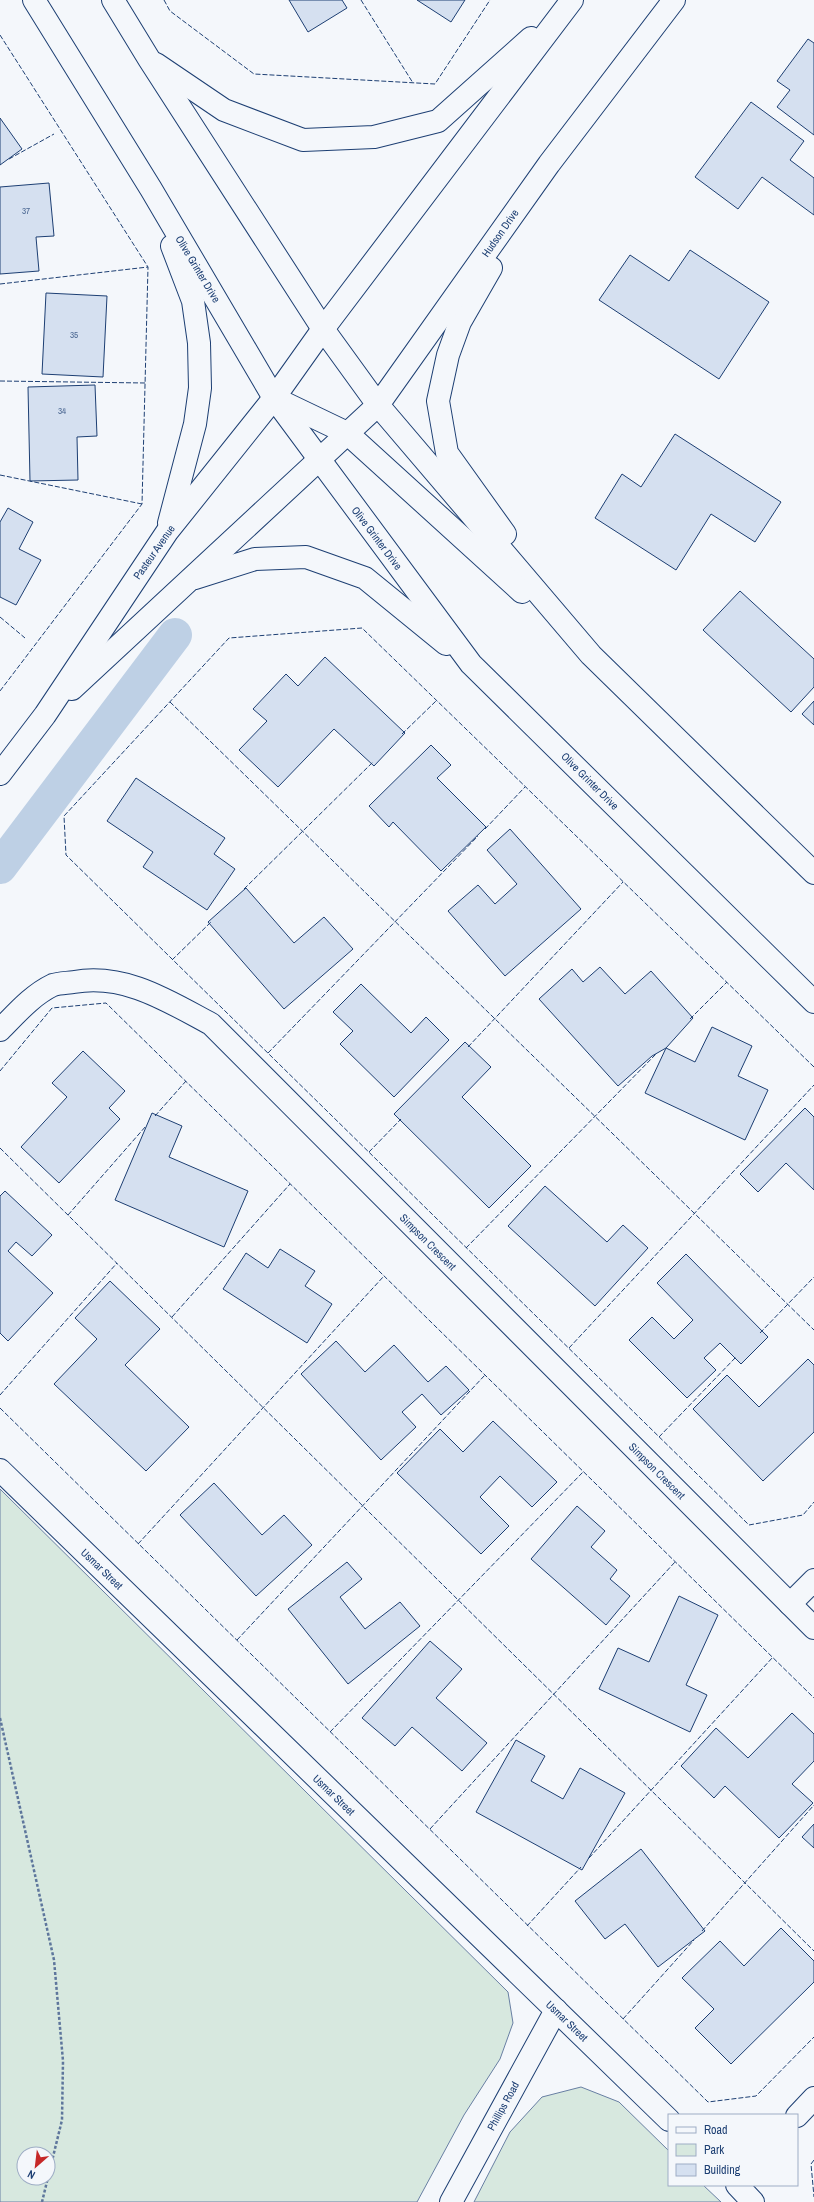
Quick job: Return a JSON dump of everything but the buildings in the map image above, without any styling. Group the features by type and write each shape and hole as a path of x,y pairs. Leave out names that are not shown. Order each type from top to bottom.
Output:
{"street":[{"name":"Olive Grinter Drive","path":"34,0 151,189 274,398 471,664 814,1002"},
{"path":"112,0 323,329 378,405 591,655"},
{"name":"Hudson Drive","path":"319,459 378,405 549,164 674,0"},
{"path":"149,59 224,110 303,140 374,137 438,121 569,3"},
{"path":"569,3 323,329 274,398 347,433 591,655 814,873"},
{"path":"549,164 460,322 448,354 438,401 447,453 591,655"},
{"path":"151,189 193,301 199,343 200,388 195,424 167,532"},
{"name":"Pasteur Avenue","path":"0,774 45,715 167,532 274,398"},
{"name":"Pasteur Avenue","path":"45,715 319,459"},
{"path":"188,580 255,559 306,557 365,578 471,664"},
{"name":"Simpson Crescent","path":"0,1030 26,1003 54,985 88,979 112,980 159,996 211,1024 814,1628"},
{"name":"Usmar Street","path":"0,1470 668,2119"},
{"path":"790,1604 814,1580"},
{"name":"Phillips Road","path":"451,2202 556,2010"},
{"path":"798,2115 814,2098"},
{"path":"737,2186 753,2202"}],"path":[{"path":"0,1718 54,1960 63,2061 62,2120 42,2202"}],"green space":[{"path":"0,1489 508,1992 513,2023 500,2059 464,2115 417,2202 0,2202"},
{"path":"581,2087 619,2102 668,2150 668,2186 704,2186 721,2202 474,2202 510,2132 542,2097"}],"waterway":[{"path":"0,867 175,635"}],"fence":[{"path":"164,0 170,11 254,74 435,84 490,0"},
{"path":"361,0 413,83"},
{"path":"0,35 148,267 142,504 0,691"},
{"path":"9,159 54,134"},
{"path":"0,284 148,267"},
{"path":"0,381 145,383"},
{"path":"0,475 142,504"},
{"path":"0,617 25,638"},
{"path":"814,1067 362,628 229,638 64,816 66,855 749,1525 803,1515 814,1502"},
{"path":"402,734 436,701"},
{"path":"170,702 814,1330"},
{"path":"244,889 373,762"},
{"path":"485,829 525,787"},
{"path":"268,1053 478,836"},
{"path":"468,1047 623,882"},
{"path":"172,960 211,922"},
{"path":"690,1019 727,982"},
{"path":"0,1071 52,1008 106,1003 814,1698"},
{"path":"466,1248 657,1053"},
{"path":"155,1116 186,1081"},
{"path":"569,1348 814,1085"},
{"path":"369,1152 401,1119"},
{"path":"68,1215 146,1126"},
{"path":"0,1148 814,1951"},
{"path":"172,1317 290,1184"},
{"path":"0,1395 117,1263"},
{"path":"138,1544 384,1276"},
{"path":"760,1333 814,1277"},
{"path":"659,1437 736,1357"},
{"path":"237,1640 485,1375"},
{"path":"0,1408 708,2102 756,2096 814,2037"},
{"path":"330,1732 584,1471"},
{"path":"430,1829 675,1562"},
{"path":"589,1858 773,1657"},
{"path":"702,1931 814,1805"},
{"path":"527,1926 581,1867"},
{"path":"623,2019 694,1940"},
{"path":"814,2160 811,2164 814,2197"}]}
